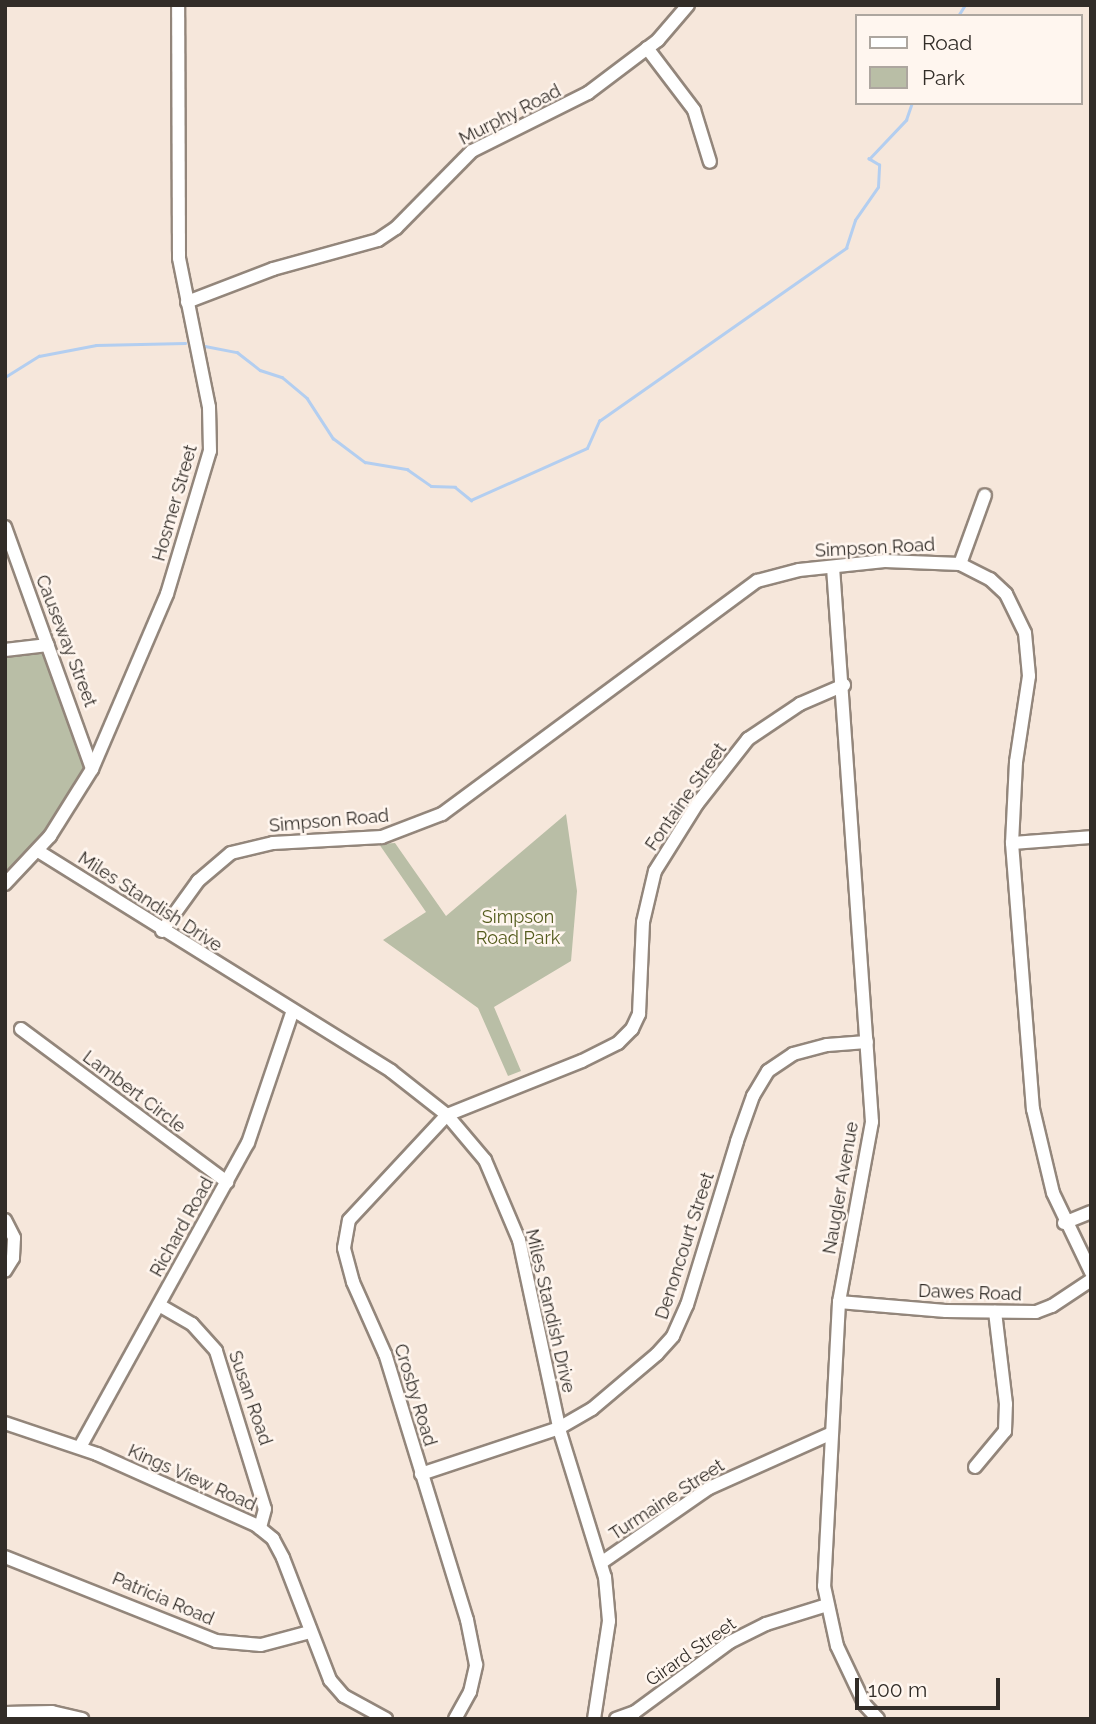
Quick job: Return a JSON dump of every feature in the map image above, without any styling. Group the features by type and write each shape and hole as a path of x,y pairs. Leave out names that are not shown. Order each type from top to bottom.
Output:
{"street":[{"name":"Hosmer Street","path":"5,884 38,851 92,769 167,594 210,451 209,407 187,302 178,237 178,5"},
{"name":"Murphy Road","path":"187,302 273,269 378,240 396,228 472,152 570,104 647,48 688,5"},
{"path":"647,48 694,110 710,162"},
{"path":"960,564 985,495"},
{"name":"Causeway Street","path":"5,527 92,769"},
{"name":"Simpson Road","path":"163,931 206,872 231,853 273,843 382,837 423,825 531,750 738,592 777,573 907,561 960,564 1006,594 1025,632 1029,676 1015,773 1012,843 1033,1109 1046,1172 1064,1223 1091,1272"},
{"name":"Naugler Avenue","path":"833,567 844,685 867,1042 870,1140 839,1302 824,1542 827,1605 850,1677 878,1719"},
{"path":"5,650 48,645"},
{"name":"Fontaine Street","path":"447,1115 582,1061 618,1042 632,1029 639,1014 643,922 655,871 697,804 748,739 800,704 844,685"},
{"path":"1012,843 1091,837"},
{"name":"Miles Standish Drive","path":"38,851 292,1013 391,1071 447,1115 485,1160 519,1240 559,1428 601,1563 609,1620 594,1719"},
{"name":"Richard Road","path":"80,1447 227,1182 261,1111 292,1013"},
{"name":"Lambert Circle","path":"21,1029 227,1182"},
{"name":"Denoncourt Street","path":"421,1474 559,1428 602,1401 673,1336 687,1305 753,1096 768,1070 793,1054 827,1045 867,1042"},
{"name":"Crosby Road","path":"447,1115 349,1220 344,1248 353,1282 386,1354 467,1620 476,1665 470,1692 455,1719"},
{"path":"1064,1223 1091,1212"},
{"path":"5,1220 14,1237 13,1258 5,1271"},
{"name":"Dawes Road","path":"839,1302 995,1312 1052,1307 1091,1280"},
{"name":"Susan Road","path":"159,1305 192,1324 216,1351 265,1509 260,1528"},
{"path":"975,1467 1004,1431 1006,1404 995,1312"},
{"name":"Kings View Road","path":"5,1423 80,1447 260,1528 283,1558 330,1679 344,1696 366,1715 386,1719"},
{"name":"Turmaine Street","path":"601,1563 709,1488 830,1434"},
{"name":"Patricia Road","path":"5,1557 216,1641 261,1645 310,1632"},
{"name":"Girard Street","path":"616,1719 635,1712 730,1642 766,1624 827,1605"},
{"path":"5,1713 52,1712 82,1719"}],"green space":[{"path":"48,645 92,769 5,884 5,651"},
{"name":"Simpson Road Park","path":"566,814 577,891 571,961 494,1007 521,1071 508,1076 478,1008 383,940 426,912 379,844 395,843 446,916"}],"waterway":[{"path":"959,14 965,5"},
{"path":"205,346 237,352 260,370 282,377 307,398 333,438 365,462 407,469 431,486 455,487 471,500 587,448 599,421 846,248 855,220 878,187 879,165 869,159 906,120 911,105"},
{"path":"5,377 39,356 96,345 185,343"}]}
